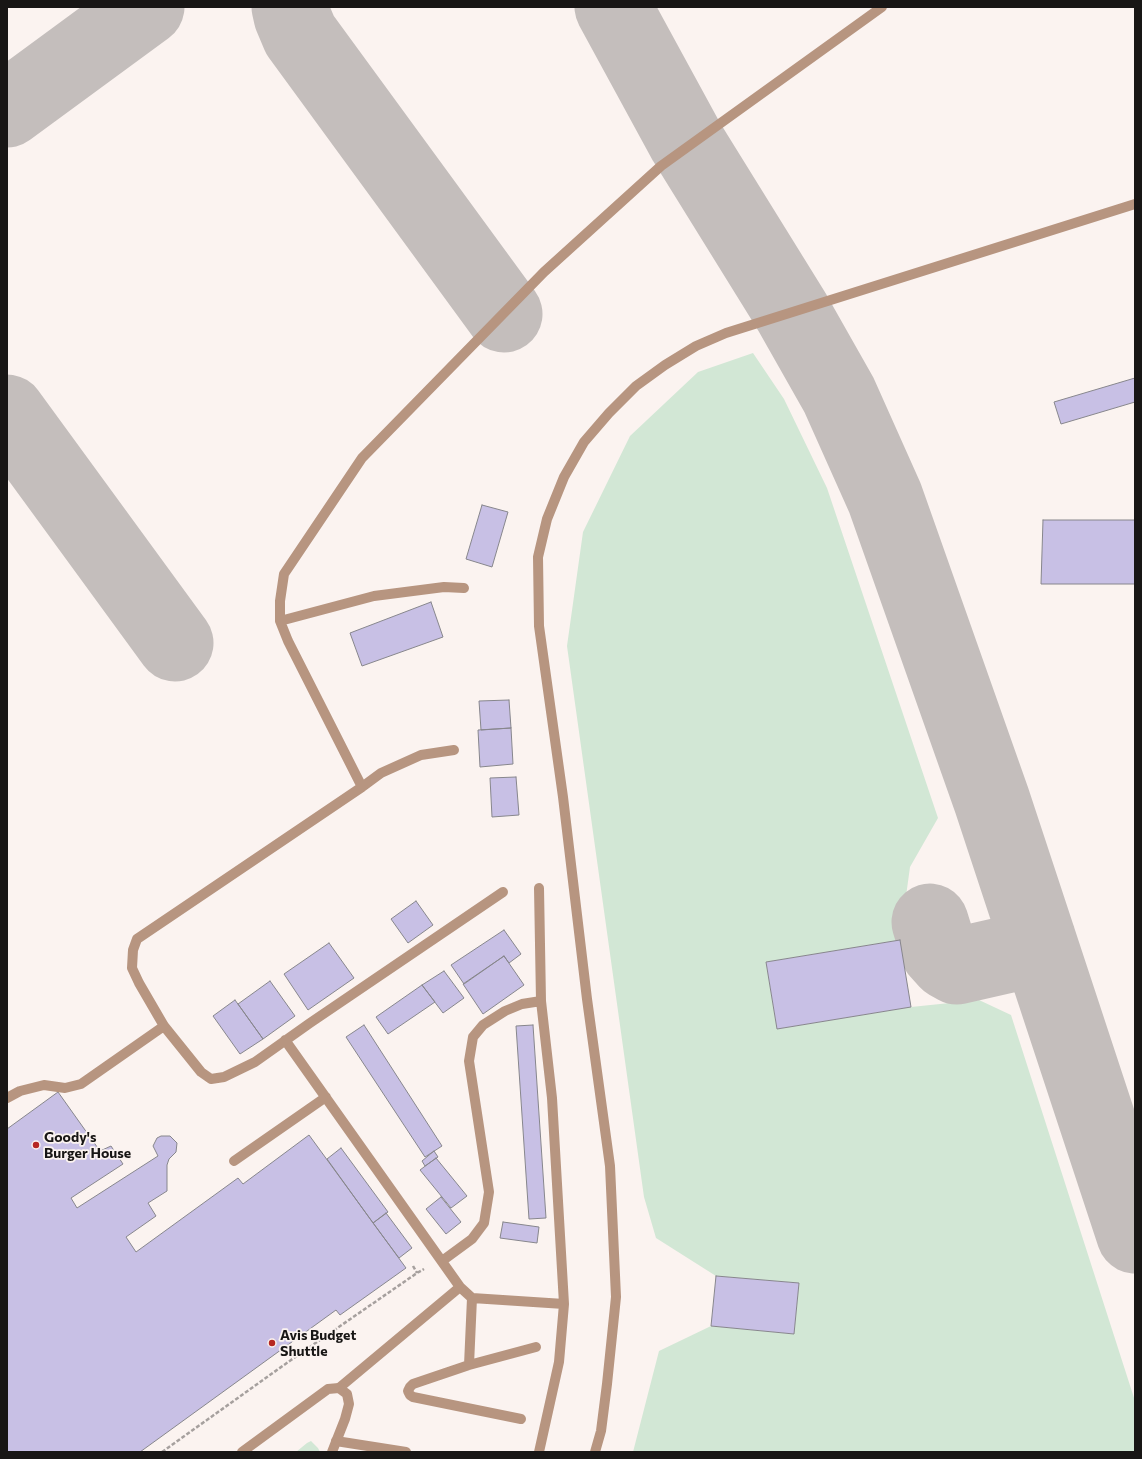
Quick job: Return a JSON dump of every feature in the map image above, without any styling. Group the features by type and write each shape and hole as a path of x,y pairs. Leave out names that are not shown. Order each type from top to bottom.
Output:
{"street":[{"path":"362,787 288,641 280,621 280,601 284,574 362,458 532,283 661,166 882,7"},
{"path":"595,1452 601,1431 616,1297 610,1166 587,999 563,796 539,626 538,557 547,519 564,477 584,442 609,413 636,386 665,365 696,346 726,332 1135,204"},
{"path":"280,621 374,596 444,587 464,588"},
{"path":"454,750 421,755 382,773 137,939 133,950 132,968 164,1026 201,1072 211,1079 224,1077 255,1062 503,892"},
{"path":"539,888 540,1001 552,1098 564,1304 559,1362 539,1452"},
{"path":"442,1261 472,1239 484,1223 489,1192 469,1061 473,1037 483,1025 505,1011 522,1004 540,1001"},
{"path":"7,1098 20,1091 44,1085 65,1088 82,1084 164,1026"},
{"path":"285,1040 460,1287 472,1298 564,1304"},
{"path":"234,1161 326,1097"},
{"path":"242,1452 328,1389 339,1388 460,1287"},
{"path":"469,1364 472,1298"},
{"path":"521,1419 413,1397 408,1391 413,1384 469,1364 536,1347"},
{"path":"332,1452 345,1419 349,1404 347,1394 339,1388"},
{"path":"336,1442 406,1452"}],"path":[{"path":"162,1452 290,1360 417,1273 442,1261"},
{"path":"413,1266 417,1273"}],"green space":[{"path":"753,353 784,399 827,488 938,818 910,867 900,940 766,962 777,1029 911,1007 979,1000 1011,1015 1135,1401 1135,1452 633,1452 659,1351 711,1326 794,1334 799,1283 716,1276 656,1238 644,1197 567,646 583,532 630,436 698,372"},
{"path":"311,1441 320,1452 296,1452 307,1443"}],"building":[{"path":"1135,378 1135,402 1061,424 1054,402"},
{"path":"482,505 508,512 492,567 466,559"},
{"path":"1043,520 1135,520 1135,584 1041,584"},
{"path":"431,602 443,637 362,666 350,633"},
{"path":"509,700 511,728 481,730 479,701"},
{"path":"511,728 513,764 480,767 478,730"},
{"path":"516,777 519,815 492,817 490,778"},
{"path":"416,901 433,925 408,943 391,919"},
{"path":"504,930 521,954 509,963 504,956 464,984 451,965"},
{"path":"900,940 911,1007 777,1029 766,962"},
{"path":"329,943 354,978 308,1010 284,974"},
{"path":"504,956 524,985 483,1014 463,984"},
{"path":"444,971 464,998 443,1013 422,985"},
{"path":"270,981 295,1016 263,1039 238,1004"},
{"path":"422,985 435,1002 388,1034 376,1017"},
{"path":"235,1000 263,1039 240,1054 213,1016"},
{"path":"364,1025 442,1146 425,1157 346,1037"},
{"path":"533,1025 546,1218 529,1219 516,1026"},
{"path":"58,1092 100,1151 111,1146 123,1164 71,1198 77,1208 158,1156 153,1146 157,1138 161,1136 170,1136 177,1143 176,1152 169,1159 167,1165 167,1191 148,1203 156,1216 126,1237 136,1252 238,1178 243,1184 309,1135 406,1268 340,1315 336,1310 140,1452 7,1452 7,1129"},
{"path":"341,1148 388,1212 373,1223 327,1159"},
{"path":"434,1151 438,1157 425,1166 422,1161"},
{"path":"436,1158 467,1196 451,1208 420,1170"},
{"path":"441,1197 461,1222 446,1234 426,1209"},
{"path":"386,1213 412,1248 399,1258 373,1223"},
{"path":"503,1222 539,1227 537,1243 500,1238"},
{"path":"716,1276 799,1283 794,1334 711,1326"}],"taxiway":[{"path":"7,109 146,7"},
{"path":"290,7 300,35 504,314"},
{"path":"613,7 686,141 792,312 839,395 885,498 992,801 1135,1235"},
{"path":"7,413 175,643"},
{"path":"930,922 939,951 948,961 957,966 1014,953 1029,946 1037,937"}],"place":[{"name":"Goody's Burger House","path":"36,1145"},
{"name":"Avis Budget Shuttle","path":"272,1343"}]}
